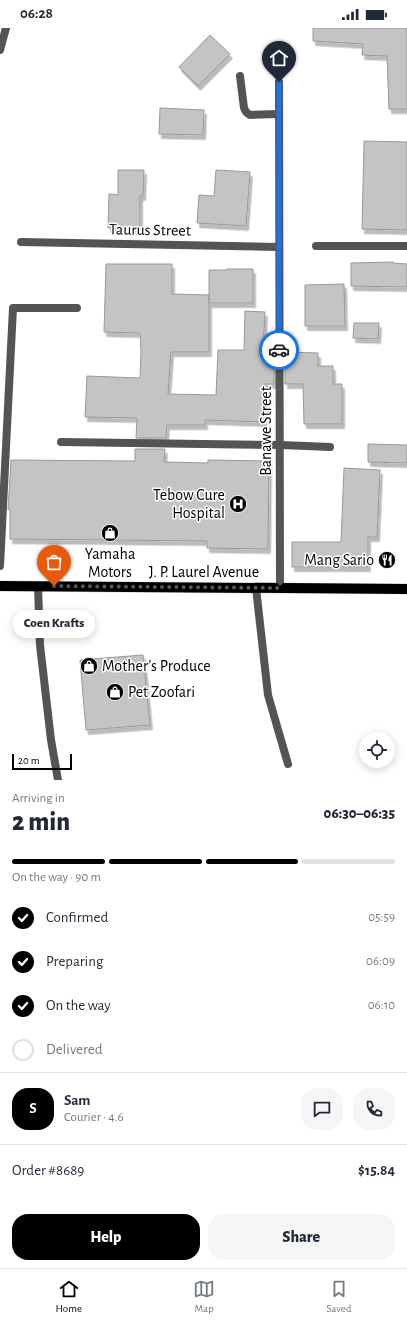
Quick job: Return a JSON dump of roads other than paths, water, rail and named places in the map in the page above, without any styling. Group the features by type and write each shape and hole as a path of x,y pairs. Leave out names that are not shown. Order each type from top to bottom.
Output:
{"main road":[{"name":"J. P. Laurel Avenue","path":"0,586 407,590"}],"street":[{"path":"0,50 6,28"},
{"path":"240,76 244,108 246,112 250,115 278,114"},
{"name":"Banawe Street","path":"279,82 278,246 281,445 280,588"},
{"name":"Taurus Street","path":"21,242 278,246"},
{"path":"316,246 407,246"},
{"path":"0,566 13,308 77,308"},
{"path":"61,442 330,447"},
{"path":"38,586 40,645 49,724 58,780"},
{"path":"256,588 268,695 288,764"}],"place":[{"name":"Tebow Cure Hospital","path":"238,504"},
{"name":"Yamaha Motors","path":"110,533"},
{"name":"Mang Sario","path":"387,560"},
{"name":"Coen Krafts","path":"54,586"},
{"name":"Mother's Produce","path":"89,666"},
{"name":"Pet Zoofari","path":"115,692"}]}
